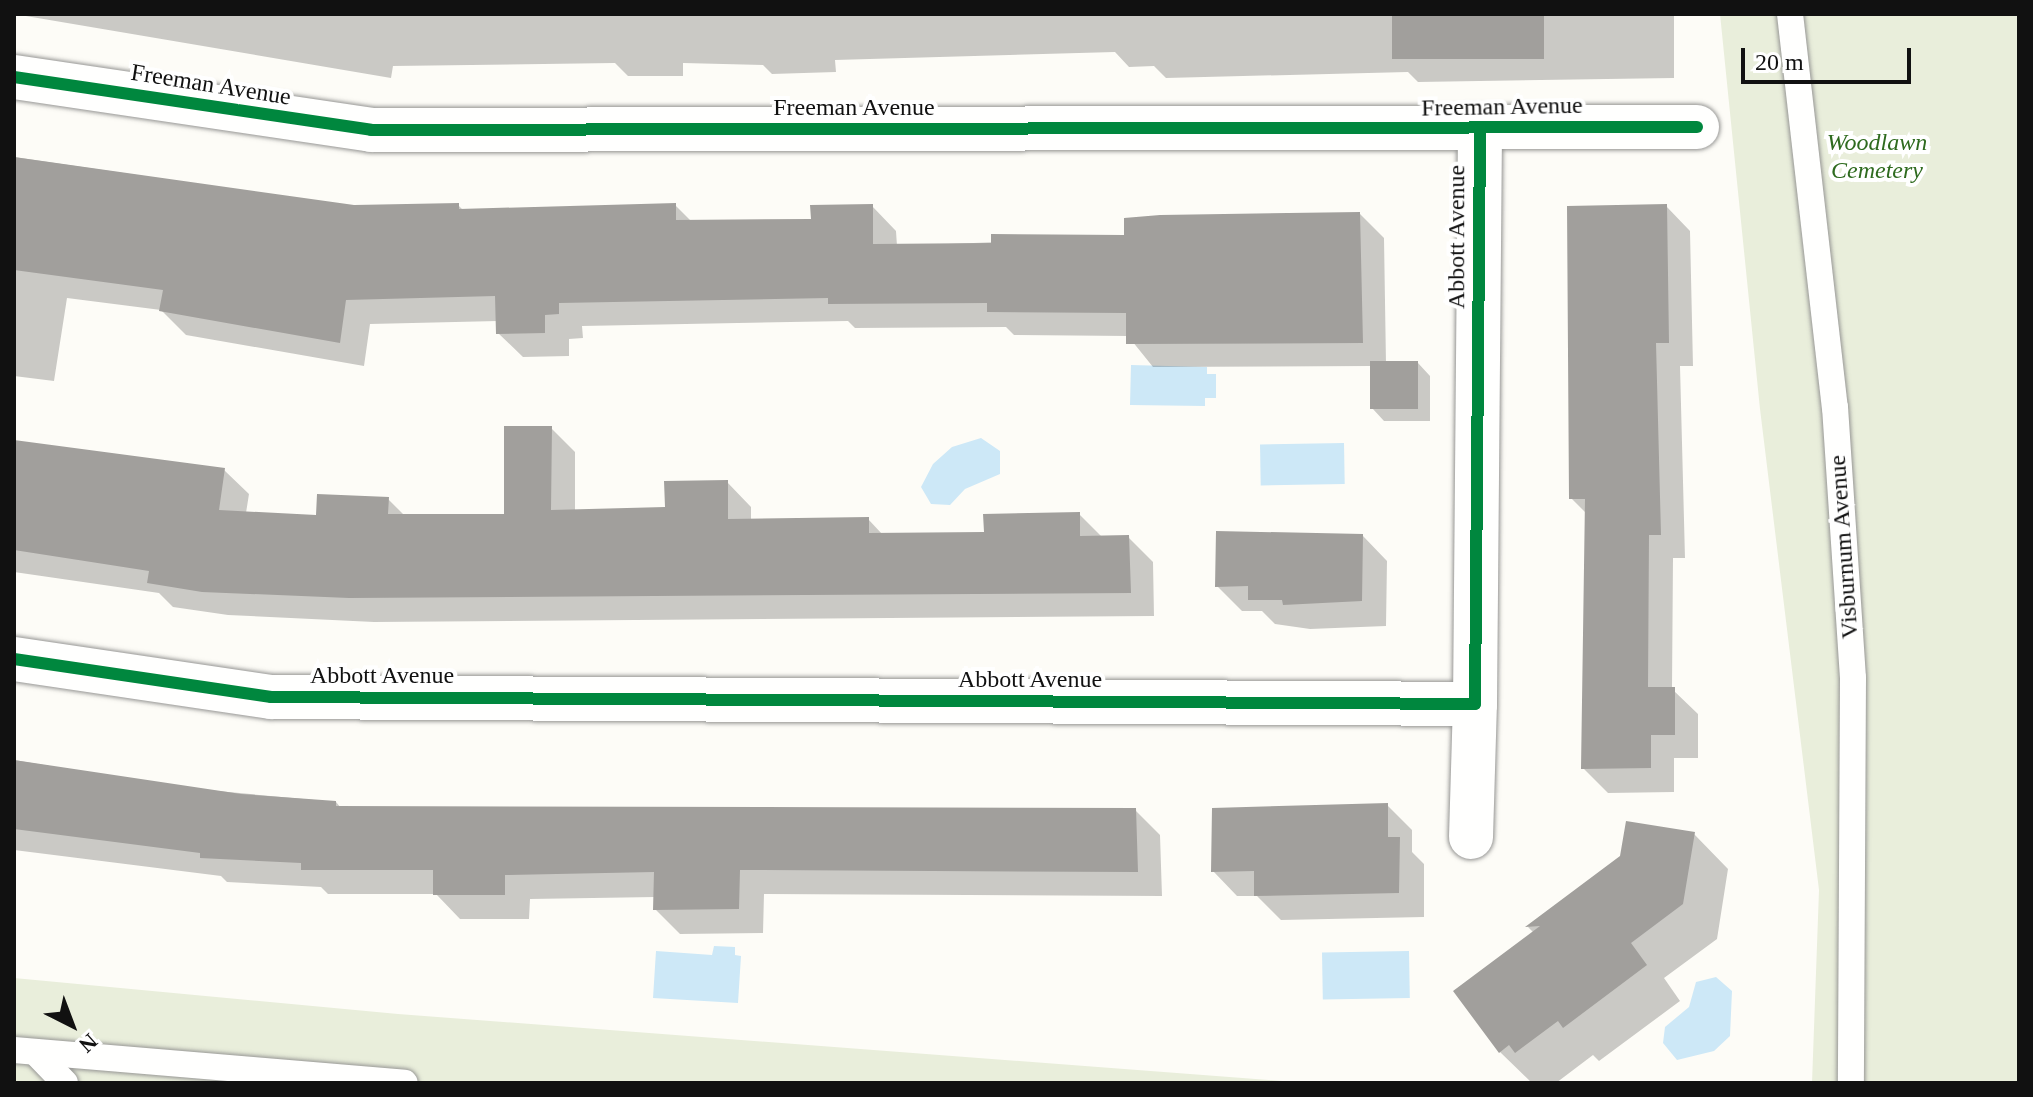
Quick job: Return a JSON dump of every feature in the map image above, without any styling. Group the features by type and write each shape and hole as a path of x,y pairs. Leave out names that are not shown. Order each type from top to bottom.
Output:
{"street":[{"name":"Freeman Avenue","path":"14,77 371,130 1480,130 1697,127"},
{"name":"Abbott Avenue","path":"14,659 271,697 1475,704 1480,130"},
{"path":"1471,837 1475,704"}],"lane":[{"name":"Visburnum Avenue","path":"1790,14 1835,407 1853,678 1851,1083"},
{"path":"24,1051 65,1083"},
{"path":"24,1051 405,1083"}],"green space":[{"name":"Woodlawn Cemetery","path":"1720,14 2019,14 2019,1083 1812,1083 1819,890 1760,409"},
{"path":"14,978 398,1014 1308,1083 14,1083"}],"water":[{"path":"1131,365 1207,367 1207,374 1216,374 1216,398 1205,398 1205,406 1130,405"},
{"path":"981,438 1000,451 1000,474 965,489 950,505 931,504 921,487 933,464 952,447"},
{"path":"1344,443 1345,484 1261,485 1260,444"},
{"path":"714,946 735,947 735,955 741,956 738,1003 653,998 656,951 712,955"},
{"path":"1409,951 1410,998 1323,1000 1322,953"},
{"path":"1716,977 1732,991 1730,1036 1714,1051 1677,1060 1663,1043 1665,1027 1689,1007 1696,982"}],"building":[{"path":"1392,14 1544,14 1544,59 1392,59"},
{"path":"14,157 354,205 459,203 459,209 676,203 676,220 811,219 810,205 873,204 873,244 991,243 991,234 1124,235 1124,218 1160,215 1360,212 1363,343 1126,344 1126,313 987,312 987,303 828,304 828,298 559,303 559,314 545,315 545,333 496,334 495,296 346,300 340,343 159,311 163,290 14,270"},
{"path":"1667,204 1669,343 1656,343 1661,535 1649,535 1648,687 1675,687 1675,735 1651,735 1651,768 1581,769 1585,499 1569,499 1567,206"},
{"path":"1370,361 1418,361 1418,409 1370,409"},
{"path":"504,426 552,426 551,510 665,507 664,481 728,480 728,519 869,517 869,533 984,532 983,514 1080,512 1080,536 1129,535 1131,593 349,598 202,592 147,583 149,571 14,550 14,440 225,468 219,510 316,515 317,494 389,497 388,514 504,514"},
{"path":"1216,531 1363,534 1362,601 1283,605 1282,600 1248,600 1248,586 1215,587"},
{"path":"14,760 241,794 336,801 336,806 1136,808 1138,872 740,870 739,909 653,910 654,872 505,875 505,895 433,895 433,870 301,870 301,863 200,858 200,853 14,829"},
{"path":"1388,803 1388,837 1400,837 1399,893 1254,896 1254,871 1211,872 1212,808"},
{"path":"1626,821 1695,832 1683,904 1631,943 1647,965 1563,1028 1558,1021 1515,1053 1509,1045 1499,1053 1453,991 1540,926 1525,927 1620,856"}],"cycle path":[{"path":"14,77 371,130 1697,127"},
{"path":"14,659 271,697 1475,704 1480,130"}]}
